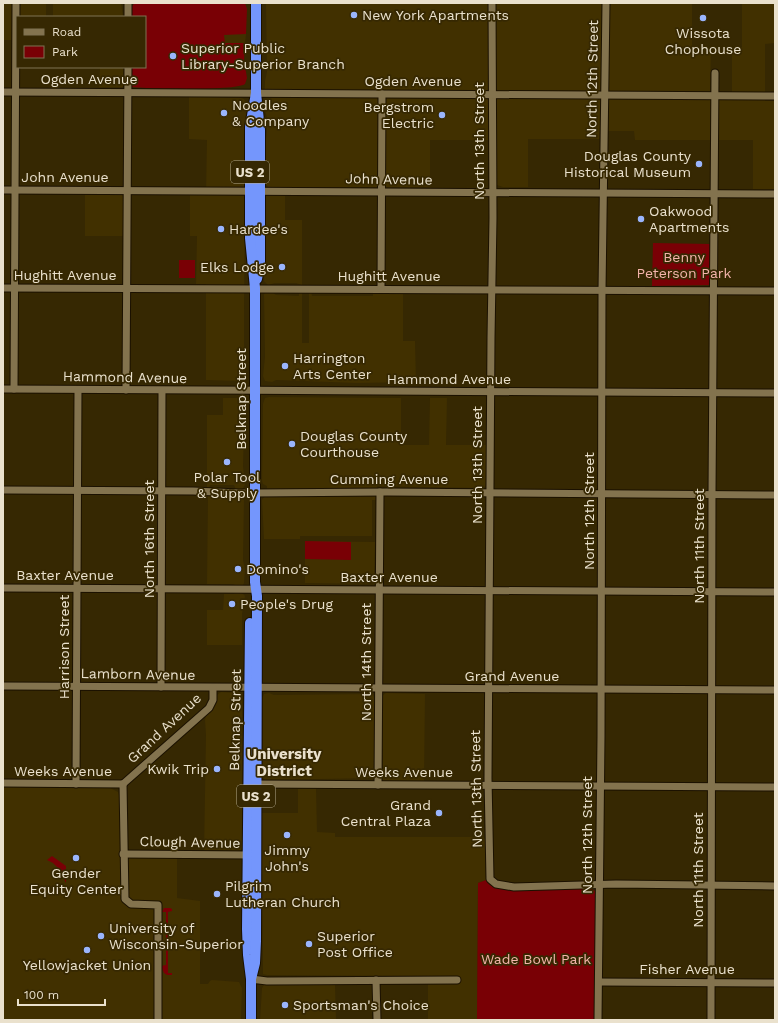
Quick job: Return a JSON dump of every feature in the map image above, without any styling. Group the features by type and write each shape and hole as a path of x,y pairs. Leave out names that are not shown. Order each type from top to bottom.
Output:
{"highway":[{"name":"Belknap Street","path":"251,1020 251,979 247,934 252,855 253,688 250,596 254,586 255,288 250,244 255,190 250,127 256,93 256,3"}],"street":[{"path":"14,389 16,3"},
{"path":"128,3 128,16"},
{"name":"North 13th Street","path":"492,3 493,192 490,392 488,785 490,879 496,884 514,886 600,886"},
{"name":"North 12th Street","path":"598,1020 602,591 602,290 606,3"},
{"path":"126,390 128,68"},
{"name":"North 11th Street","path":"711,1020 712,494 715,73"},
{"name":"Ogden Avenue","path":"3,92 775,96"},
{"path":"381,289 382,94"},
{"name":"John Avenue","path":"3,190 255,190 775,194"},
{"name":"Hughitt Avenue","path":"3,288 775,291"},
{"name":"Hammond Avenue","path":"3,389 775,393"},
{"name":"Harrison Street","path":"76,784 78,390"},
{"name":"North 16th Street","path":"161,687 162,391"},
{"name":"Cumming Avenue","path":"3,490 255,493 380,492 775,495"},
{"name":"North 14th Street","path":"378,785 380,492"},
{"name":"Baxter Avenue","path":"3,588 162,589 254,586 380,590 775,592"},
{"name":"Lamborn Avenue","path":"3,686 253,688"},
{"name":"Grand Avenue","path":"123,784 209,708 213,700 213,688"},
{"name":"Grand Avenue","path":"253,688 775,690"},
{"name":"Weeks Avenue","path":"3,783 123,784"},
{"path":"123,784 124,896 126,901 131,904 158,905 158,1020"},
{"name":"Weeks Avenue","path":"252,784 775,787"},
{"name":"Clough Avenue","path":"124,854 252,855"},
{"path":"600,886 616,884 775,886"},
{"path":"251,979 267,981 457,980"},
{"path":"376,980 377,1020"},
{"name":"Fisher Avenue","path":"599,982 775,983"}],"shaded area":[{"path":"3,3 46,3 46,16 16,16 13,40 3,40"},
{"path":"53,3 121,3 123,16 53,16"},
{"path":"266,3 692,3 692,47 711,47 710,100 732,100 732,47 742,47 742,3 775,3 775,43 765,44 765,101 775,101 775,189 753,189 753,140 635,140 634,131 600,131 599,139 528,139 528,187 503,187 497,185 497,140 430,140 430,187 268,187 265,183 267,118 264,107 265,81 267,72"},
{"path":"224,34 246,34 245,43 224,43"},
{"path":"100,68 124,68 123,87 99,87"},
{"path":"189,96 241,98 244,99 246,103 244,310 245,375 244,379 240,381 206,380 206,284 196,284 197,236 190,236 190,194 206,193 207,140 189,139"},
{"path":"85,193 122,194 123,236 85,236"},
{"path":"267,194 285,194 285,220 302,220 302,285 296,283 275,283 268,285 264,281 266,217 264,210 265,196"},
{"path":"299,291 302,291 302,343 309,343 309,291 311,291 312,296 373,296 373,292 403,292 403,341 415,341 416,382 356,383 276,380 272,382 265,381 263,376 265,357 264,294 267,292 272,292 276,295 299,296"},
{"path":"223,398 241,398 245,402 243,466 245,485 240,490 236,490 234,485 210,485 209,488 207,488 207,415 223,415"},
{"path":"265,398 401,398 401,445 429,445 430,398 447,398 446,445 488,445 486,486 480,488 377,486 376,500 372,500 372,536 300,536 300,539 264,539 262,500 267,496 267,486 263,484 262,481 263,404"},
{"path":"208,496 218,498 241,497 244,500 243,560 245,569 243,585 207,584"},
{"path":"305,541 375,542 374,581 368,584 305,583"},
{"path":"238,592 245,596 242,614 242,645 207,645 207,610 223,610 224,594 233,594"},
{"path":"221,692 239,693 242,697 243,846 241,850 237,851 213,850 204,852 205,720 206,716 216,704 217,695"},
{"path":"269,693 274,695 373,694 375,701 375,778 265,780 262,777 261,772 263,760 262,699 264,694"},
{"path":"386,693 425,694 424,781 383,781 383,749 381,748 382,696"},
{"name":"University of Wisconsin-Superior","path":"3,787 110,788 118,792 120,798 120,857 177,858 177,898 200,901 200,984 208,984 212,980 239,982 242,988 241,1020 3,1020"},
{"path":"316,788 317,832 335,833 335,837 483,837 485,839 486,880 478,883 477,1020 428,1020 428,976 263,974 260,813 298,813 298,789"},
{"path":"264,985 335,985 336,1020 260,1020 262,988"}],"green space":[{"path":"135,3 245,3 247,9 246,34 224,35 225,43 245,43 244,60 247,78 245,84 225,88 209,89 132,87 132,68 146,68 146,16 132,16 132,6"},
{"name":"Benny Peterson Park","path":"653,243 711,244 710,285 652,286"},
{"path":"179,260 195,260 195,278 179,278"},
{"path":"305,541 351,542 351,560 305,559"},
{"path":"52,856 66,866 66,883 63,877 64,874 53,863 47,860"},
{"name":"Wade Bowl Park","path":"486,880 491,886 504,888 591,889 595,891 595,1020 477,1020 478,883"},
{"path":"164,908 172,909 172,911 168,912 168,973 172,973 172,975 167,975 164,973 161,966 166,965 166,912 162,912"}],"place":[{"name":"New York Apartments","path":"354,15"},
{"name":"Wissota Chophouse","path":"703,18"},
{"name":"Superior Public Library-Superior Branch","path":"173,56"},
{"name":"Noodles & Company","path":"224,113"},
{"name":"Bergstrom Electric","path":"442,115"},
{"name":"Douglas County Historical Museum","path":"699,164"},
{"name":"Oakwood Apartments","path":"641,219"},
{"name":"Hardee's","path":"221,229"},
{"name":"Elks Lodge","path":"282,267"},
{"name":"Harrington Arts Center","path":"285,366"},
{"name":"Douglas County Courthouse","path":"292,444"},
{"name":"Polar Tool & Supply","path":"227,462"},
{"name":"Domino's","path":"238,569"},
{"name":"People's Drug","path":"232,604"},
{"name":"Kwik Trip","path":"217,769"},
{"name":"Grand Central Plaza","path":"439,813"},
{"name":"Jimmy John's","path":"287,835"},
{"name":"Gender Equity Center","path":"76,858"},
{"name":"Pilgrim Lutheran Church","path":"217,894"},
{"name":"University of Wisconsin-Superior","path":"101,936"},
{"name":"Superior Post Office","path":"309,944"},
{"name":"Yellowjacket Union","path":"87,950"},
{"name":"Sportsman's Choice","path":"285,1005"}],"district":[{"name":"University District","path":"284,762"}]}
